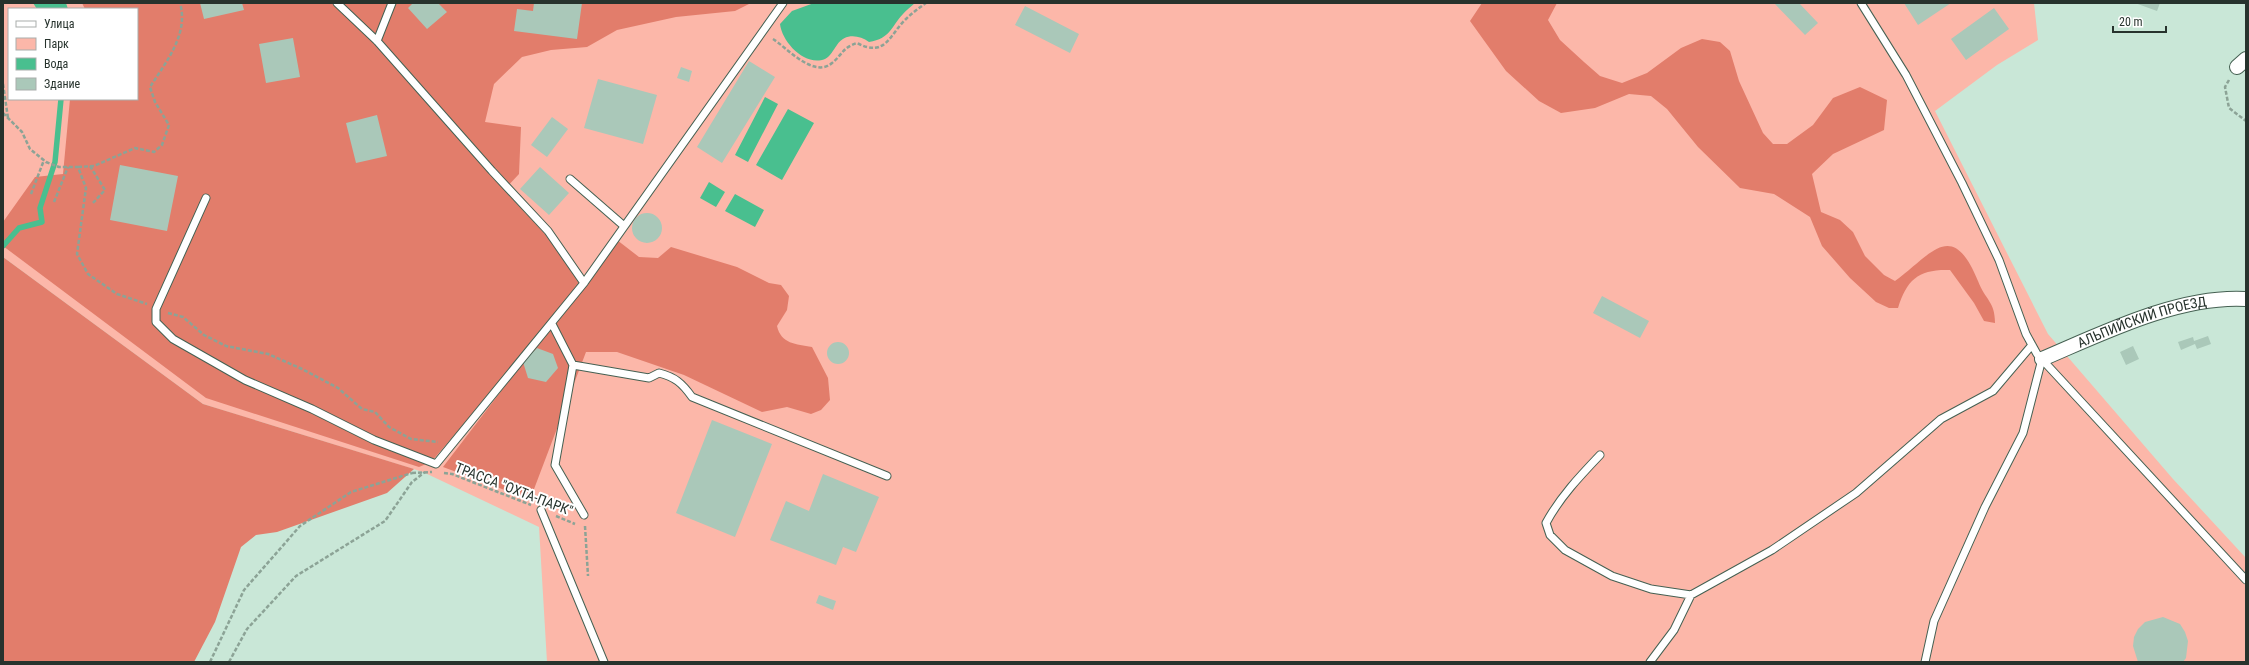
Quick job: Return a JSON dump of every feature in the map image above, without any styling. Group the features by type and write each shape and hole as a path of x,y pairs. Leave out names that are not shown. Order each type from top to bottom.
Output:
{"street":[{"name":"АЛЬПИЙСКИЙ ПРОЕЗД","path":"2042,359 2152,315 2215,299 2246,299"}],"lane":[{"path":"337,3 377,41 492,171 548,231 584,283"},
{"path":"377,41 392,3"},
{"path":"206,198 156,309 156,322 173,339 245,380 312,409 374,440 436,464 584,283 783,3"},
{"path":"1861,3 1906,75 1962,183 1999,260 2032,345 2042,359 2244,576"},
{"path":"570,179 624,226"},
{"path":"552,324 573,365 555,465 584,515"},
{"path":"1650,662 1674,630 1691,595 1772,550 1856,493 1941,419 1993,391 2032,345"},
{"path":"1925,662 1934,621 1984,507 2023,433 2042,359"},
{"path":"573,365 649,378 659,373 673,377 684,385 692,397 887,476"},
{"path":"1600,455 1575,481 1552,511 1546,523 1550,535 1565,550 1612,576 1651,589 1691,595"},
{"path":"541,510 604,662"}],"path":[{"path":"3,113 22,132 30,149 45,161 60,167 89,166 135,148 154,152 162,145 169,125 155,102 150,87 171,56 181,27 183,14 180,3"},
{"path":"771,38 805,63 821,67 829,66 842,50 848,46 857,43 866,48 876,48 890,41 906,19 925,3"},
{"path":"2242,63 2225,87 2229,108 2246,121"},
{"path":"3,84 8,118"},
{"path":"31,194 45,161"},
{"path":"78,166 86,188 77,254 88,274 116,294 141,300 156,309 183,318 204,335 226,346 268,354 302,369 338,388 362,409 375,412 389,427 410,439 453,443"},
{"path":"89,166 105,190 92,204"},
{"path":"54,202 68,167"},
{"path":"229,662 247,629 296,576 385,521 412,482 436,464"},
{"name":"ТРАССА \"ОХТА-ПАРК\"","path":"210,662 244,590 300,526 351,492 412,473 432,472 452,474 585,528"},
{"path":"584,515 588,576"}],"green space":[{"path":"3,3 2034,3 2038,40 1997,65 1935,111 2048,334 2173,479 2246,558 2246,662 547,662 539,527 423,472 203,404 3,257"}],"shaded area":[{"path":"82,3 751,3 735,11 676,17 617,30 587,47 551,50 522,57 494,84 485,122 521,127 519,174 504,190 545,234 582,283 542,334 431,462 419,467 206,398 3,246 3,222 35,177 63,174 70,100 138,100 138,8 84,8"},
{"path":"1482,3 1557,3 1548,20 1560,40 1600,76 1622,83 1647,73 1681,48 1702,39 1720,42 1730,51 1739,81 1763,133 1773,144 1787,144 1813,125 1833,98 1860,87 1887,100 1884,130 1833,154 1812,174 1821,212 1840,220 1853,232 1865,256 1884,275 1895,281 1941,247 1950,246 1959,251 1968,262 1991,305 1995,316 1995,323 1984,321 1974,303 1950,270 1930,271 1916,278 1910,283 1898,308 1889,308 1876,302 1850,278 1822,246 1810,217 1774,194 1740,188 1698,147 1667,109 1651,96 1629,94 1595,108 1561,113 1539,101 1506,71 1470,21"},
{"path":"617,240 639,257 658,258 671,247 737,267 769,283 781,285 789,296 787,310 777,326 779,332 786,340 790,342 812,347 828,378 830,400 821,410 811,414 787,407 762,412 684,375 617,352 586,352 531,497 521,496 443,467"},
{"path":"3,257 203,404 414,469 387,493 277,532 256,535 241,547 215,622 194,662 3,662"}],"water":[{"path":"33,3 66,3 68,8 36,8"},
{"path":"814,3 915,3 882,38 869,42 852,36 844,38 827,58 817,61 802,56 790,45 785,38 780,24 792,11"},
{"path":"765,97 778,104 748,162 735,155"},
{"path":"788,109 814,123 782,180 756,165"},
{"path":"709,182 725,192 716,207 700,198"},
{"path":"735,194 764,210 755,227 725,211"}],"building":[{"path":"200,3 242,3 244,10 204,19"},
{"path":"413,3 438,3 447,12 427,29 408,8"},
{"path":"534,3 582,3 577,39 514,31 517,9 533,11"},
{"path":"1774,3 1799,3 1818,23 1805,35"},
{"path":"1904,3 1951,3 1918,25"},
{"path":"2135,3 2160,3 2157,11"},
{"path":"1025,6 1079,34 1070,53 1015,25"},
{"path":"1994,8 2009,29 1966,60 1951,39"},
{"path":"293,38 300,77 266,83 259,44"},
{"path":"749,61 775,77 722,163 697,147"},
{"path":"681,67 692,71 689,82 677,78"},
{"path":"598,79 657,95 643,144 584,128"},
{"path":"377,115 387,156 356,163 346,123"},
{"path":"552,117 568,129 547,157 531,145"},
{"path":"120,165 178,176 167,231 110,220"},
{"path":"540,167 569,193 549,215 520,189"},
{"path":"647,213 658,217 662,228 658,239 647,243 636,239 632,228 636,217"},
{"path":"1602,296 1649,321 1640,338 1593,313"},
{"path":"2208,336 2211,344 2197,349 2195,344 2181,350 2178,342 2193,337 2194,341"},
{"path":"838,342 846,345 849,353 846,361 838,364 830,361 827,353 830,345"},
{"path":"2133,346 2139,359 2126,365 2120,352"},
{"path":"537,348 553,354 558,368 546,382 528,378 523,362"},
{"path":"712,420 772,444 735,537 676,513"},
{"path":"823,474 879,497 856,552 843,547 836,565 770,540 786,501 809,511"},
{"path":"819,595 836,601 833,610 816,603"},
{"path":"2163,617 2180,624 2185,632 2188,641 2186,658 2183,662 2138,662 2133,646 2134,637 2138,629 2145,622"}],"waterway":[{"path":"3,246 19,228 42,222 40,208 55,162 61,100"}]}
